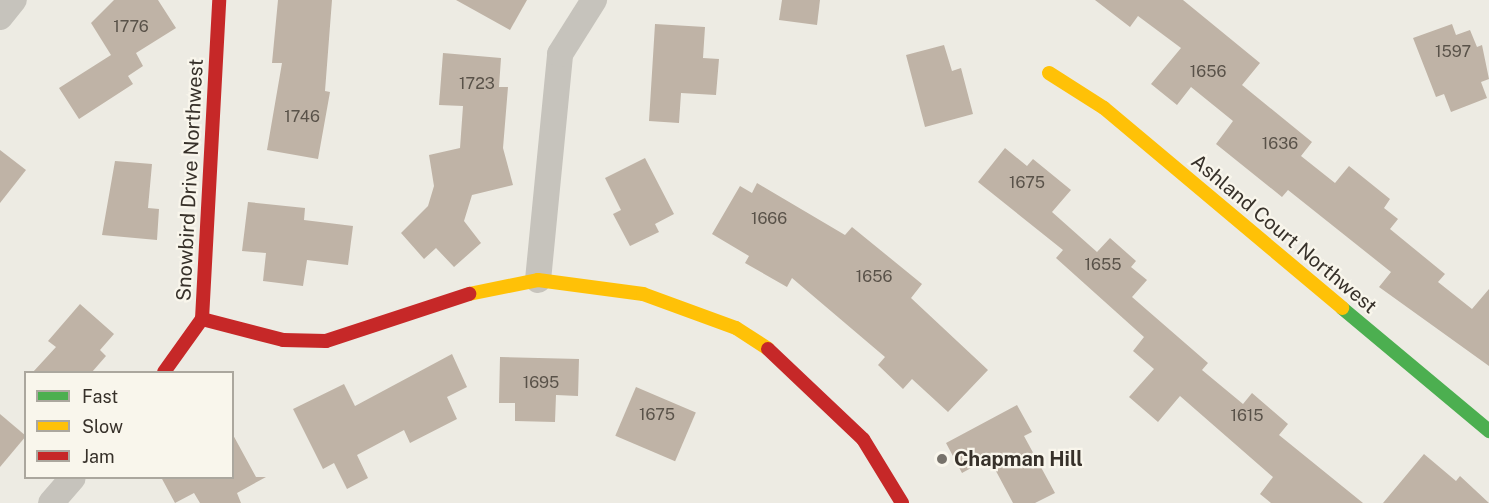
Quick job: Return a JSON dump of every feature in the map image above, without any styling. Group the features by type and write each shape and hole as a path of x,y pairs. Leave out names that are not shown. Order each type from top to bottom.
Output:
{"street":[{"path":"0,16 14,0"},
{"name":"Snowbird Drive Northwest","path":"219,0 202,319 282,340 326,340 362,333 447,298 538,280 643,294 736,328 823,392 863,439 902,503"},
{"path":"538,280 560,54 594,0"},
{"name":"Ashland Court Northwest","path":"1049,73 1104,108 1489,431"},
{"path":"165,371 202,319"},
{"path":"51,503 71,479"}],"building":[{"path":"114,0 158,0 176,28 136,53 143,66 128,76 133,84 79,119 59,88 111,55 91,23"},
{"path":"278,0 332,0 325,91 330,92 318,159 267,150 282,63 272,63"},
{"path":"456,0 527,0 510,30"},
{"path":"782,0 820,0 817,25 779,20"},
{"path":"1095,0 1183,0 1260,63 1242,85 1312,142 1301,156 1335,183 1349,166 1390,199 1384,208 1398,219 1390,229 1445,274 1438,282 1472,309 1489,289 1489,366 1379,287 1391,272 1288,190 1282,197 1216,144 1233,121 1191,87 1177,105 1151,84 1181,48 1138,16 1130,27"},
{"path":"655,24 705,27 703,58 719,59 716,95 681,93 679,123 649,121"},
{"path":"1452,24 1456,35 1470,30 1477,47 1482,45 1489,79 1481,82 1487,98 1451,112 1444,94 1436,97 1413,38"},
{"path":"944,45 952,71 961,68 973,114 925,127 906,55"},
{"path":"443,53 501,58 499,87 508,87 503,148 513,185 472,195 464,221 481,243 454,267 436,248 424,259 401,233 428,206 434,186 429,155 460,148 463,106 439,105"},
{"path":"1005,148 1027,166 1033,159 1071,190 1052,212 1097,252 1110,238 1136,261 1131,267 1147,280 1132,297 1208,363 1202,370 1243,404 1252,393 1288,424 1279,435 1363,503 1271,503 1260,494 1273,477 1180,396 1158,422 1129,397 1154,369 1133,351 1144,337 1056,258 1063,250 978,182"},
{"path":"0,150 26,170 0,203"},
{"path":"645,158 674,214 655,224 659,232 630,246 613,214 621,210 605,178"},
{"path":"115,161 152,164 148,208 159,209 157,240 102,235"},
{"path":"757,183 845,235 852,227 922,284 911,298 988,370 948,412 912,379 903,389 878,365 885,357 792,278 787,287 745,263 749,256 712,234 740,186 752,193"},
{"path":"248,202 305,208 304,220 353,226 348,265 307,260 303,286 263,281 266,253 242,251"},
{"path":"80,304 114,334 100,350 106,356 93,371 34,371 56,347 48,341"},
{"path":"452,354 467,387 447,397 457,419 410,443 404,430 357,455 368,478 347,489 334,463 323,469 293,409 344,384 355,406"},
{"path":"500,357 579,359 578,396 556,395 555,422 515,421 515,403 499,403"},
{"path":"636,387 696,412 675,461 615,436"},
{"path":"1017,405 1032,432 1024,436 1055,493 1035,503 1013,503 989,458 962,473 946,443"},
{"path":"0,414 24,434 24,438 0,467"},
{"path":"234,437 256,477 266,477 237,493 241,503 200,503 194,493 175,503 162,479 234,479"},
{"path":"1424,454 1456,481 1460,476 1489,503 1383,503"}],"traffic: fast":[{"path":"1342,308 1489,431"}],"traffic: slow":[{"path":"1049,73 1104,108 1342,308"},
{"path":"469,294 538,280 643,294 736,328 768,349"}],"traffic: jam":[{"path":"165,371 202,319 219,0"},
{"path":"202,319 283,340 326,341 469,294"},
{"path":"768,349 863,439 902,503"}],"place":[{"name":"Chapman Hill","path":"942,459"}]}
